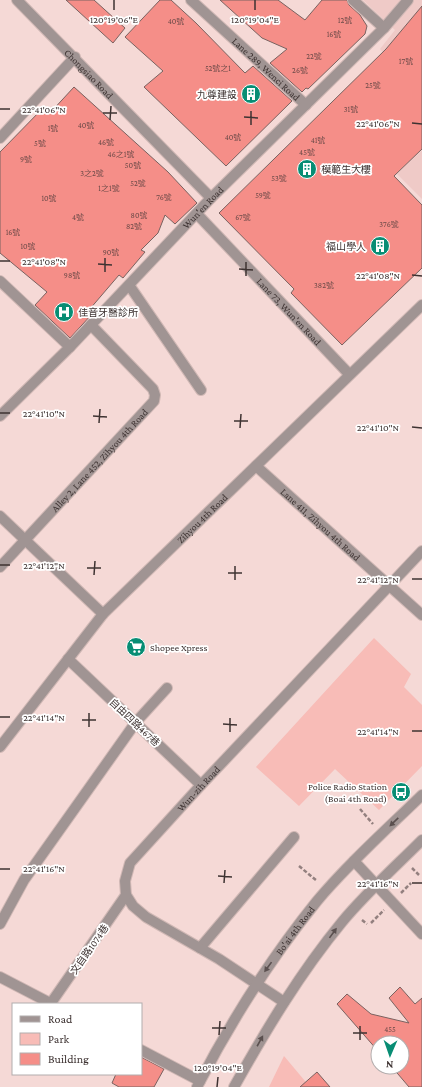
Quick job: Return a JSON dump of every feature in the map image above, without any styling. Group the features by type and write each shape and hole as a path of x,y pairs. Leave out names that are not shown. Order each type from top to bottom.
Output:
{"street":[{"name":"Chongsiao Road","path":"18,0 211,198"},
{"name":"Lane 289, Wenci Road","path":"191,0 306,105"},
{"path":"353,0 384,28"},
{"name":"Wun'en Road","path":"0,416 70,347 211,198 384,28 408,0"},
{"path":"0,138 75,57"},
{"name":"Lane 73, Wun'en Road","path":"197,214 349,374"},
{"path":"0,282 70,347"},
{"path":"129,285 201,390"},
{"name":"Zihyou 4th Road","path":"0,747 103,614 349,374 422,305"},
{"name":"Alley 2, Lane 452, Zihyou 4th Road","path":"0,567 154,401 155,396 153,389 90,325"},
{"name":"Lane 411, Zihyou 4th Road","path":"256,466 389,587 422,614"},
{"path":"0,516 103,614"},
{"name":"Wun-zih Road","path":"126,895 125,881 130,863 201,785 422,551"},
{"name":"自由四路467巷","path":"68,659 201,785"},
{"path":"0,924 24,880 136,722 167,688"},
{"name":"Bo'ai 4th Road","path":"199,1084 256,983 318,901 354,861 422,795"},
{"path":"200,948 294,837"},
{"path":"234,1087 265,1031 342,921 422,840"},
{"path":"354,861 422,934"},
{"path":"126,895 133,906 146,917 200,948 284,1002"},
{"name":"文自路1074巷","path":"52,1003 126,895"},
{"path":"0,977 49,1003"},
{"path":"142,1051 199,1084"}],"shaded area":[{"path":"363,0 422,0 422,94 380,49 395,30"},
{"path":"422,150 422,199 397,174"}],"green space":[{"path":"374,638 411,674 404,687 422,705 422,766 379,810 335,769 299,806 256,767"},
{"path":"284,1056 310,1087 269,1087"}],"building":[{"path":"66,0 94,0 125,28 113,43"},
{"name":"九尊建設","path":"160,0 171,0 245,73 253,66 292,101 226,166 144,87 163,71 125,37"},
{"path":"220,0 278,0 305,20 322,0 347,0 349,5 360,15 367,26 365,34 308,89 306,88 302,92 270,63 287,49 262,38"},
{"path":"422,6 422,149 394,176 422,205 422,268 342,345 291,293 294,289 219,213 386,49"},
{"path":"74,87 168,172 197,203 175,224 165,215 158,233 141,250 145,252 123,278 119,275 89,310 93,313 70,338 35,305 47,292 0,253 0,152 44,107 50,113"},
{"path":"400,987 415,1004 422,998 422,1087 409,1087 399,1075 410,1075 410,1035 370,1035 370,1042 337,1004 347,994 371,1014 409,1023 389,998"},
{"path":"142,1058 164,1069 154,1087 119,1087 112,1083 116,1075 142,1075"},
{"path":"317,1072 330,1087 300,1087"}],"place":[{"name":"九尊建設","path":"251,94"},
{"name":"模範生大樓","path":"307,169"},
{"name":"福山學人","path":"380,246"},
{"name":"佳音牙醫診所","path":"64,312"},
{"name":"Shopee Xpress","path":"136,647"},
{"name":"Police Radio Station (Boai 4th Road)","path":"401,792"}]}
